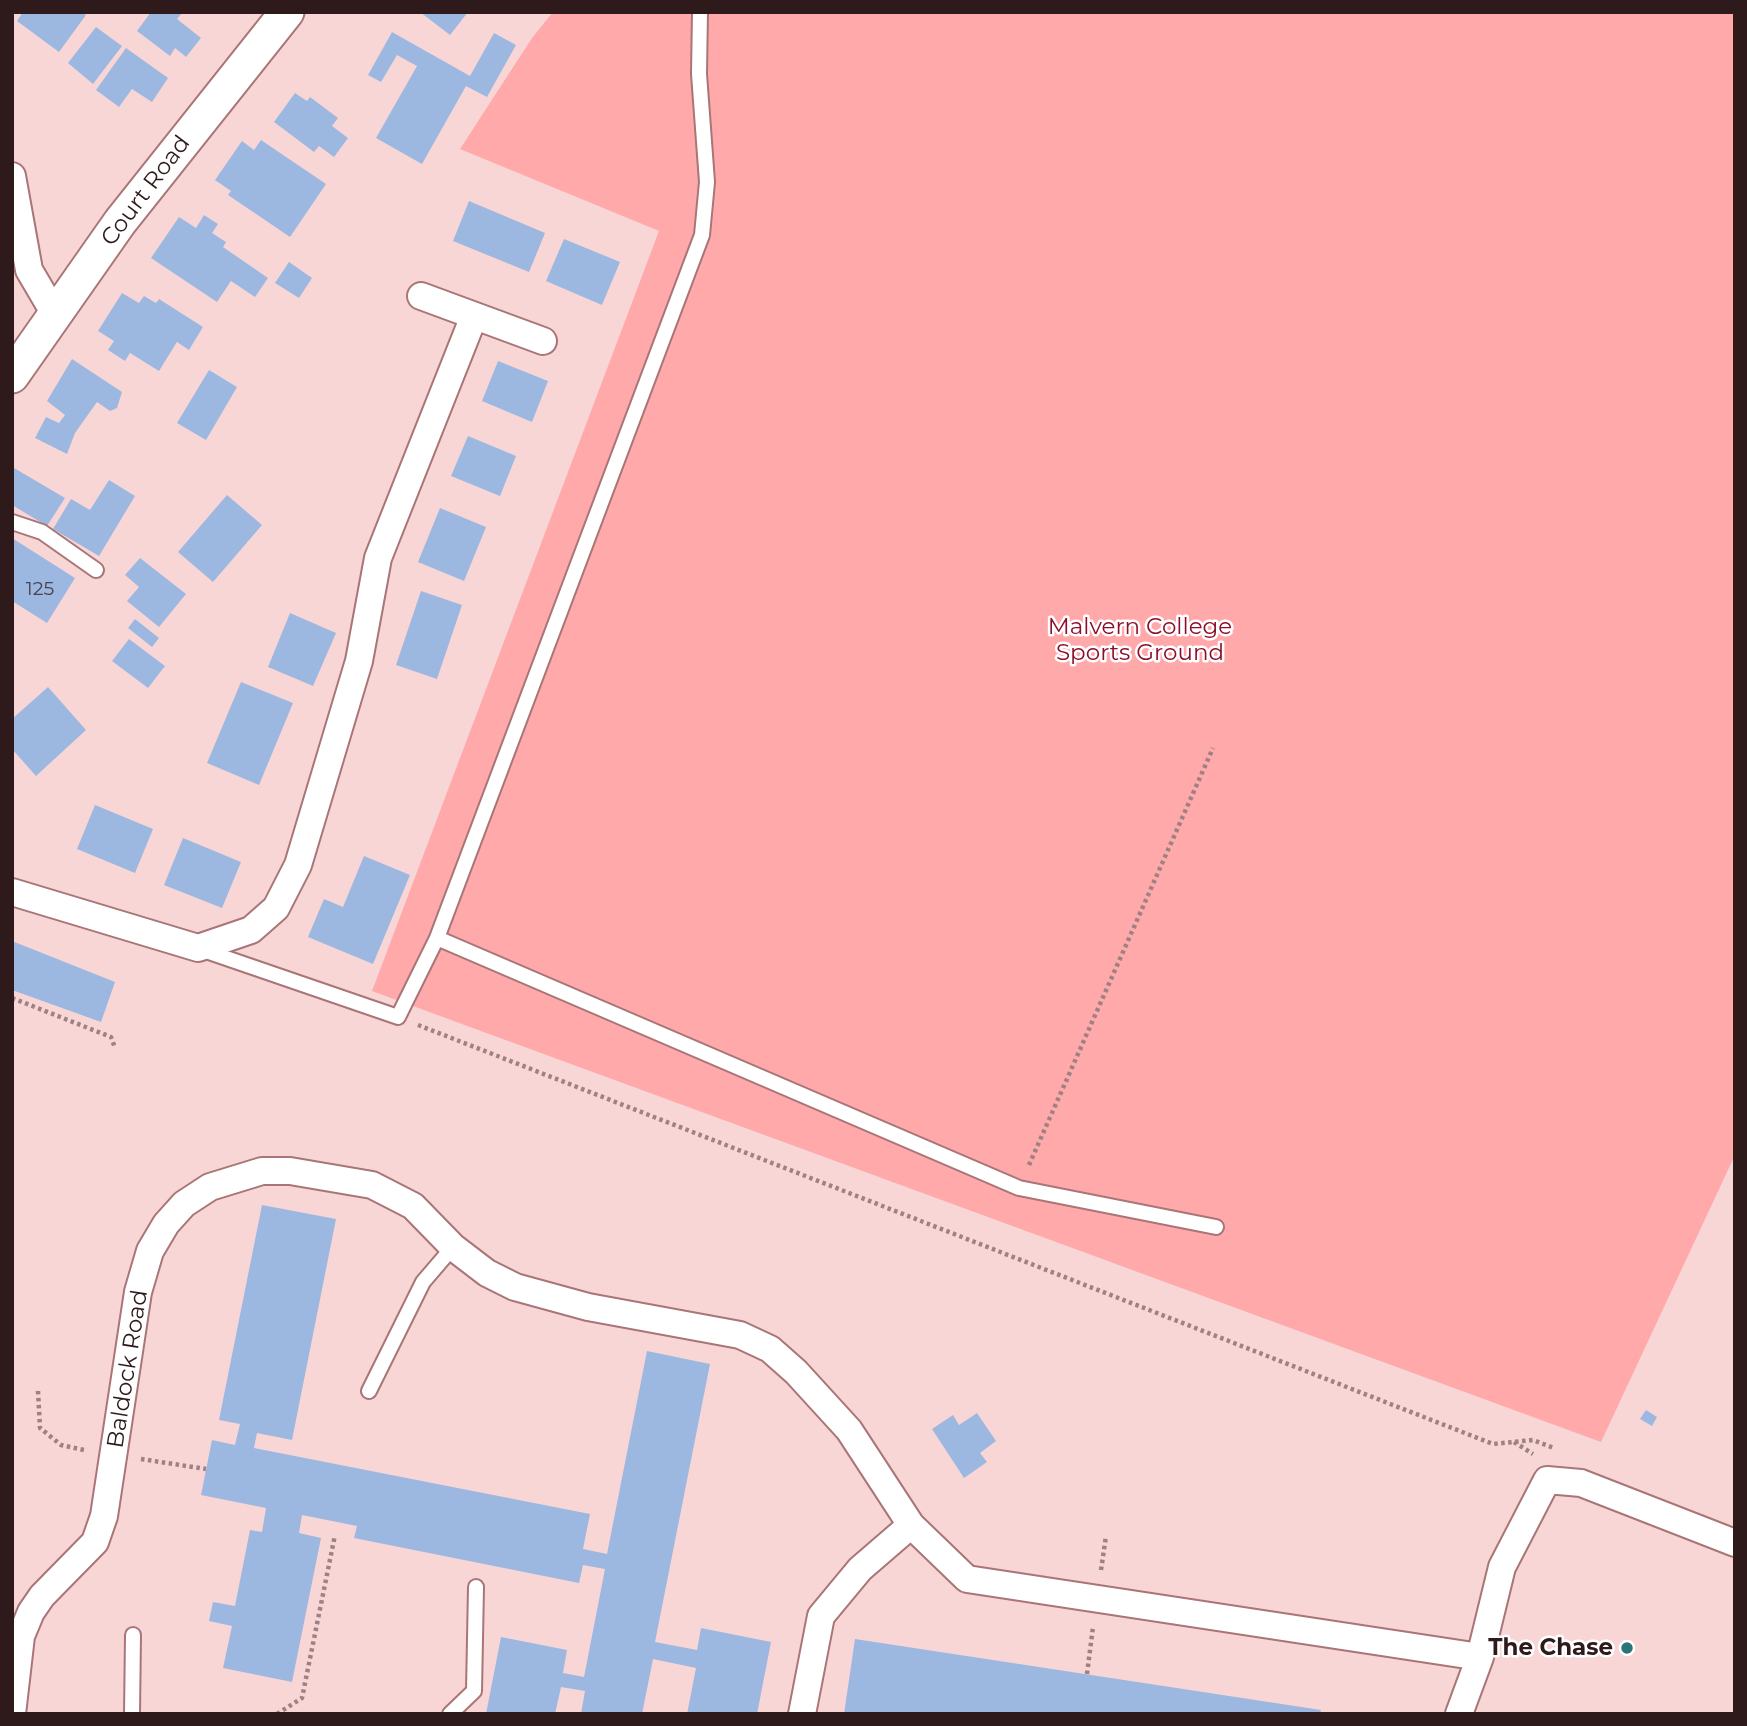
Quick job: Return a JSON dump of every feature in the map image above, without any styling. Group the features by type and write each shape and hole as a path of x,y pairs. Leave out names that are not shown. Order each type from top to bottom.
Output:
{"street":[{"name":"Court Road","path":"12,376 57,316 120,222 287,12"},
{"path":"12,176 29,270 57,316"},
{"path":"421,296 543,341"},
{"path":"12,892 198,948 251,930 276,908 298,865 359,661 378,558 474,316"},
{"name":"Baldock Road","path":"12,1714 21,1636 32,1612 42,1597 95,1542 104,1516 138,1292 150,1251 166,1224 184,1204 210,1187 262,1171 290,1171 372,1185 413,1206 453,1247 487,1273 514,1287 588,1307 740,1335 770,1349 849,1430 911,1525 967,1579 1480,1657"},
{"path":"1459,1714 1480,1657 1502,1567 1547,1480 1581,1483 1735,1543"},
{"path":"802,1714 821,1616 860,1569 911,1525"}],"lane":[{"path":"198,948 398,1017 438,938 702,235 708,182 699,74 700,12"},
{"path":"12,522 42,532 96,570"},
{"path":"438,938 1019,1188 1216,1227"},
{"path":"369,1391 423,1282 453,1247"},
{"path":"450,1714 474,1691 476,1587"},
{"path":"132,1714 134,1635"}],"path":[{"path":"1019,1188 1213,748"},
{"path":"12,998 111,1037 116,1048"},
{"path":"398,1017 1493,1444 1513,1442"},
{"path":"277,1714 302,1698 335,1535"}],"green space":[{"name":"Malvern College Sports Ground","path":"553,12 1735,12 1735,1155 1601,1442 372,991 659,231 460,149 532,38"}],"building":[{"path":"23,12 81,12 86,15 59,52 17,21"},
{"path":"151,12 183,12 177,19 201,38 186,57 175,48 170,56 137,31"},
{"path":"420,12 468,12 450,35"},
{"path":"96,27 122,46 93,84 68,63"},
{"path":"392,32 470,76 494,33 516,45 487,97 466,86 422,164 376,138 417,66 397,55 381,82 368,75"},
{"path":"126,48 168,78 152,102 132,89 119,107 96,90"},
{"path":"295,93 307,101 310,97 338,118 332,126 348,138 334,157 319,146 314,152 274,122"},
{"path":"261,140 326,184 290,237 228,195 231,191 215,180 242,141 254,150"},
{"path":"469,201 545,233 529,272 453,241"},
{"path":"204,215 218,224 212,233 226,242 223,247 268,278 255,297 231,281 217,302 151,258 179,217 196,228"},
{"path":"564,239 620,262 602,305 546,281"},
{"path":"289,262 312,278 299,298 275,283"},
{"path":"122,293 139,303 144,296 156,303 159,299 203,327 189,350 177,342 159,371 130,353 125,361 108,350 114,341 98,331"},
{"path":"72,359 122,392 117,408 110,411 97,402 75,433 67,454 35,438 46,417 59,423 65,415 47,401"},
{"path":"498,361 548,381 532,422 482,401"},
{"path":"209,370 237,387 206,440 177,423"},
{"path":"468,436 516,456 500,496 451,476"},
{"path":"14,468 65,498 47,526 12,505"},
{"path":"109,480 135,496 99,556 53,529 71,499 90,510"},
{"path":"227,495 262,525 213,582 178,552"},
{"path":"440,508 486,527 464,581 418,562"},
{"path":"12,538 75,578 47,623 12,601"},
{"path":"140,558 186,594 159,627 127,601 139,587 125,575"},
{"path":"421,591 462,605 437,679 396,665"},
{"path":"290,613 336,633 313,686 268,667"},
{"path":"135,619 159,638 152,647 128,628"},
{"path":"129,639 165,666 148,688 112,661"},
{"path":"241,682 293,703 259,785 207,763"},
{"path":"48,687 86,730 36,776 12,749 12,719"},
{"path":"95,805 153,829 135,873 77,849"},
{"path":"183,838 241,862 222,908 164,885"},
{"path":"364,856 410,875 373,964 308,937 324,899 343,907"},
{"path":"12,941 115,982 101,1022 12,990"},
{"path":"262,1205 336,1219 292,1440 257,1433 254,1448 590,1514 583,1549 607,1554 647,1351 710,1364 655,1642 697,1650 701,1628 771,1642 757,1714 687,1714 696,1668 653,1659 642,1714 581,1714 585,1691 561,1687 555,1714 486,1714 501,1637 567,1650 563,1673 584,1677 605,1569 583,1565 579,1583 354,1538 357,1526 302,1515 299,1533 321,1538 292,1682 223,1668 232,1626 209,1621 213,1602 235,1606 250,1530 262,1532 266,1508 201,1495 212,1440 235,1445 240,1424 219,1420"},
{"path":"1646,1410 1657,1417 1652,1426 1640,1419"},
{"path":"977,1413 996,1441 980,1453 987,1462 964,1478 932,1429 953,1415 959,1425"},
{"path":"855,1639 1321,1710 1320,1714 844,1714"}],"place":[{"name":"The Chase","path":"1627,1648"}]}
